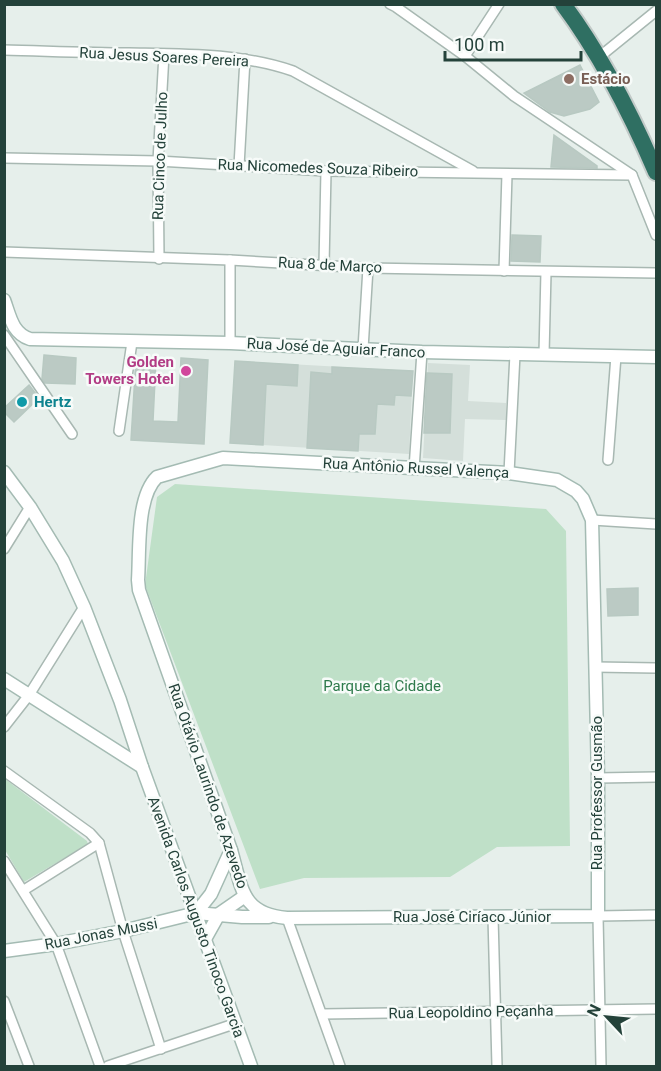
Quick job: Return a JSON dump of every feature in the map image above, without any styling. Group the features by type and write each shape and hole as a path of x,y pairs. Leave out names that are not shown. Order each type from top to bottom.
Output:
{"highway":[{"path":"563,4 598,58 634,121 657,172"}],"street":[{"path":"465,56 499,4"},
{"path":"394,5 465,56 514,96 632,175 657,235"},
{"path":"598,58 657,11"},
{"name":"Rua Jesus Soares Pereira","path":"4,50 245,58 293,71 475,172"},
{"name":"Rua Cinco de Julho","path":"159,259 158,161 164,54"},
{"path":"239,166 245,58"},
{"name":"Rua Nicomedes Souza Ribeiro","path":"4,158 158,161 326,171 632,175"},
{"path":"604,175 608,159"},
{"path":"324,265 326,171"},
{"path":"504,271 507,174"},
{"name":"Rua 8 de Março","path":"4,252 230,260 368,268 657,273"},
{"path":"230,260 230,343"},
{"path":"363,349 368,268"},
{"path":"544,354 546,272"},
{"path":"4,300 11,337 72,434"},
{"name":"Rua José de Aguiar Franco","path":"11,337 230,343 422,352 657,357"},
{"path":"119,431 132,342"},
{"path":"414,469 422,352"},
{"path":"509,473 515,354"},
{"path":"608,460 616,356"},
{"name":"Rua Antônio Russel Valença","path":"157,477 223,458 509,473 558,480 568,484 583,499 592,520"},
{"path":"4,472 30,507 63,561 84,607 129,729 126,741 121,745 112,746"},
{"name":"Rua Otávio Laurindo de Azevedo","path":"157,477 151,483 143,506 138,580 140,590 245,896 251,905 270,917"},
{"path":"4,549 30,507"},
{"path":"592,520 657,524"},
{"name":"Rua Professor Gusmão","path":"592,520 601,1066"},
{"path":"4,727 28,695 84,607"},
{"path":"596,667 657,668"},
{"path":"4,679 142,767"},
{"name":"Avenida Carlos Augusto Tinoco Garcia","path":"129,729 251,1066"},
{"path":"4,771 90,833 99,843 123,931 161,1049"},
{"path":"598,778 657,777"},
{"path":"24,890 99,843"},
{"path":"196,913 211,894 231,850"},
{"path":"4,861 56,944 100,1066"},
{"path":"205,939 219,914 245,896"},
{"name":"Rua Jonas Mussi","path":"4,951 123,931 196,913 270,917"},
{"name":"Rua José Ciríaco Júnior","path":"287,918 657,915"},
{"path":"270,917 287,918 340,1066"},
{"path":"493,917 497,1066"},
{"path":"4,1001 29,1066"},
{"name":"Rua Leopoldino Peçanha","path":"322,1014 657,1009"},
{"path":"108,1066 234,1024"}],"shaded area":[{"path":"235,361 413,371 409,454 230,443"},
{"path":"428,363 470,365 468,401 506,403 506,420 465,419 463,461 423,458"}],"green space":[{"name":"Parque da Cidade","path":"175,484 546,509 566,531 570,846 497,847 450,877 304,878 260,889 145,585 157,497"},
{"path":"5,779 88,844 24,882 5,850"}],"building":[{"name":"Estácio","path":"580,65 599,102 590,109 564,116 550,112 524,93"},
{"path":"554,135 597,166 597,168 551,167"},
{"path":"512,235 541,236 540,262 511,261"},
{"path":"44,355 76,358 75,384 45,383 42,379"},
{"path":"181,358 208,360 204,444 131,440 136,359 156,360 153,421 178,422"},
{"path":"235,361 298,365 297,386 266,384 263,445 230,443"},
{"path":"332,367 413,371 411,396 395,395 394,405 377,404 375,434 359,434 358,451 307,448 311,372 332,374"},
{"path":"427,373 452,374 450,433 424,433"},
{"name":"Hertz","path":"29,385 39,398 14,422 4,412 4,408"},
{"path":"638,588 638,615 608,616 607,589"}],"place":[{"name":"Estácio","path":"569,79"},
{"name":"Golden Towers Hotel","path":"186,371"},
{"name":"Hertz","path":"22,402"}]}
